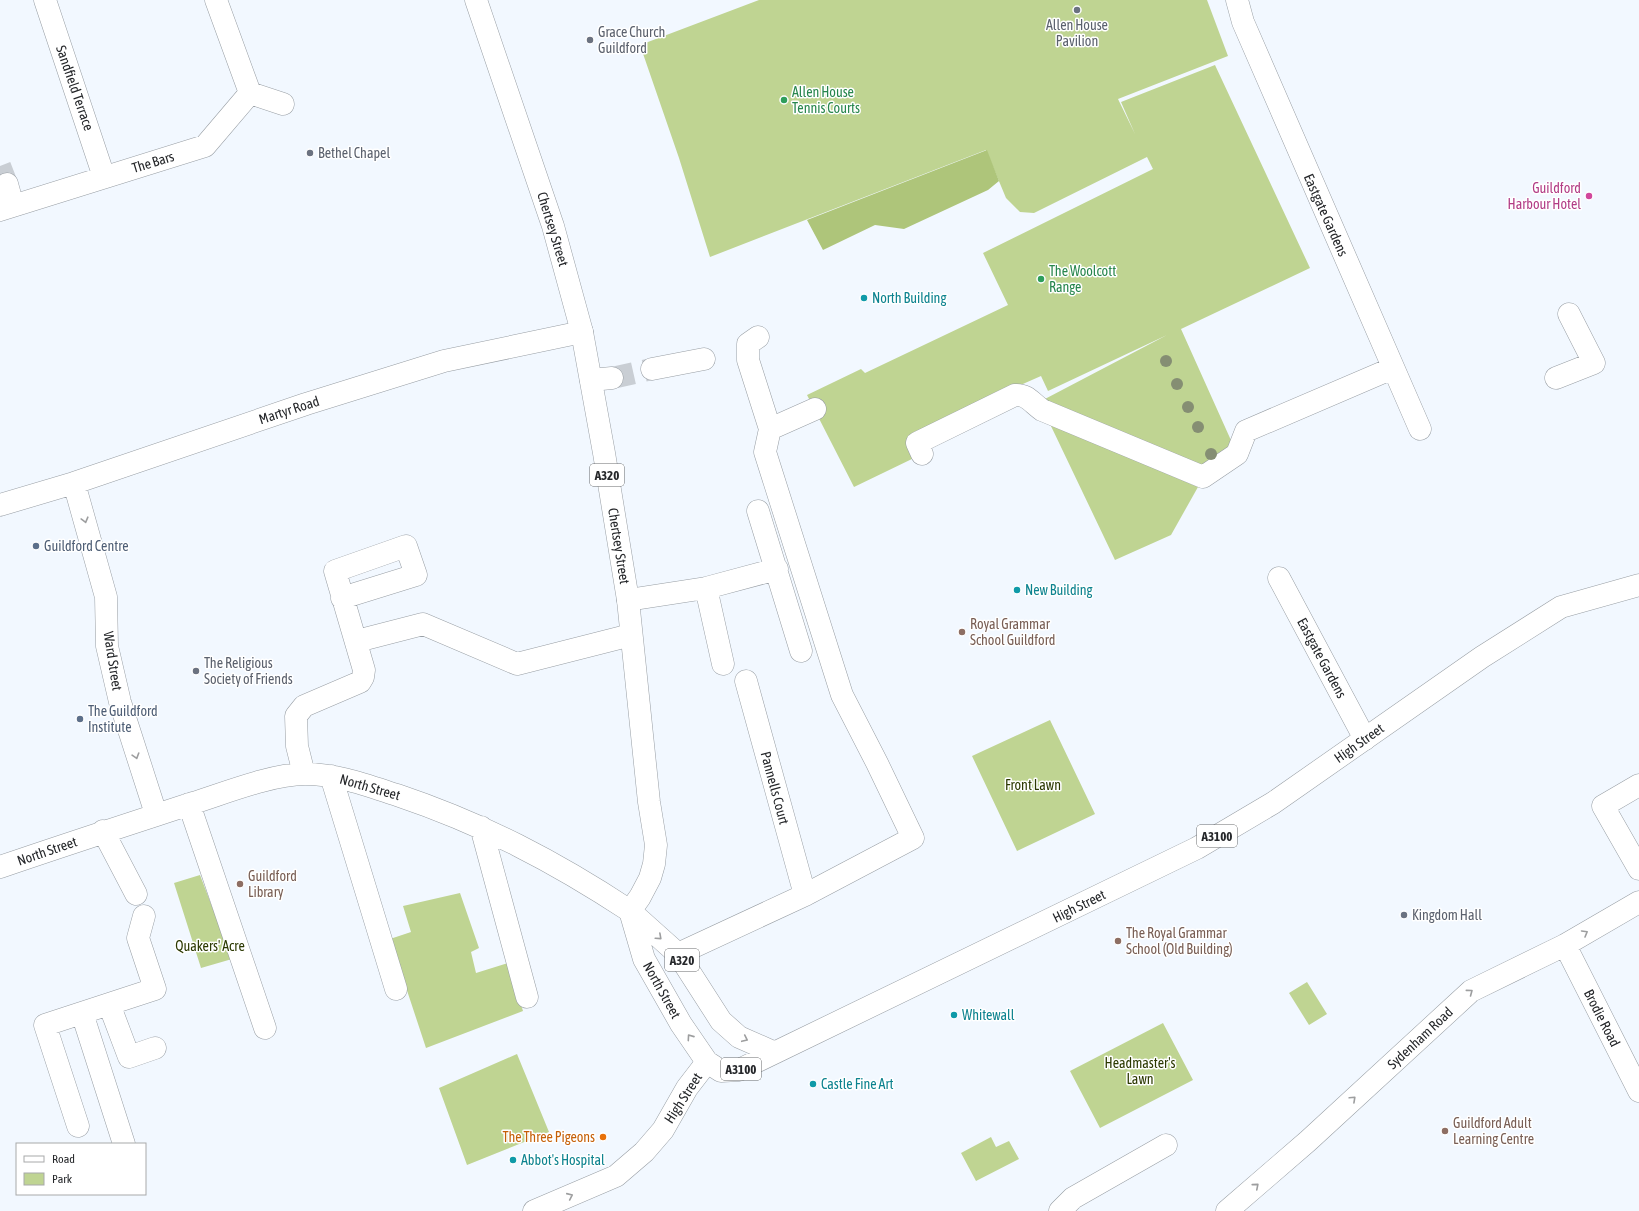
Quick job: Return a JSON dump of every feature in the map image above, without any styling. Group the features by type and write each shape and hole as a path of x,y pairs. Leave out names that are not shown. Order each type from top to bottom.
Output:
{"street":[{"name":"Sandfield Terrace","path":"45,0 104,177"},
{"path":"216,0 250,93 283,104"},
{"name":"Chertsey Street","path":"476,0 554,226 582,332 628,600 649,802 656,845 654,864 650,878 630,911"},
{"name":"Eastgate Gardens","path":"1237,0 1243,22 1420,429"},
{"name":"The Bars","path":"6,208 205,146 250,93"},
{"path":"6,208 7,184"},
{"path":"1556,378 1594,363 1569,314"},
{"name":"Martyr Road","path":"0,505 74,483 306,404 444,361 582,332"},
{"path":"678,954 805,895 913,838 891,790 842,695 765,452 770,429 748,360 748,344 758,337"},
{"path":"652,369 704,359"},
{"path":"922,454 917,443 1015,395 1020,395 1027,397 1032,403 1042,410 1203,477 1237,454 1246,431 1393,368"},
{"path":"590,380 612,378"},
{"path":"770,429 815,409"},
{"name":"Ward Street","path":"74,483 106,597 107,646 120,702 156,814"},
{"path":"758,511 801,651"},
{"path":"628,600 706,588 777,569"},
{"name":"Eastgate Gardens","path":"1279,578 1365,739"},
{"name":"High Street","path":"534,1211 616,1176 644,1152 663,1130 687,1088 707,1062 721,1071 739,1070 773,1052 1197,848 1273,803 1482,657 1561,607 1639,586"},
{"path":"706,588 724,664"},
{"path":"304,774 297,746 296,716 304,706 360,682 363,677 364,670 357,641 342,598"},
{"path":"357,641 422,624 517,664 631,635"},
{"name":"Pannells Court","path":"746,681 805,895"},
{"name":"North Street","path":"0,867 103,831 277,778 304,774 348,779 413,800 481,826 535,853 579,878 630,911 678,954 721,1021 739,1036 773,1052"},
{"path":"331,776 396,989"},
{"path":"1639,784 1603,806 1639,869"},
{"path":"189,804 265,1028"},
{"path":"481,826 527,997"},
{"path":"103,831 136,894"},
{"name":"Sydenham Road","path":"1227,1211 1308,1141 1471,990 1565,944 1639,902"},
{"name":"North Street","path":"630,911 644,959 681,1024 707,1062"},
{"path":"78,1126 45,1025 154,989 138,938 144,916"},
{"name":"Brodie Road","path":"1565,944 1639,1090"},
{"path":"109,1004 130,1057 154,1048"},
{"path":"82,1013 124,1143"},
{"path":"1060,1211 1072,1198 1166,1145"}],"green space":[{"path":"759,0 1207,0 1228,56 1118,99 1135,134 1121,102 1215,65 1310,268 1181,329 1234,447 1201,465 1043,400 1167,335 1048,391 1041,376 914,432 914,458 854,487 807,395 861,369 865,373 1008,305 983,253 1153,169 1147,157 1034,213 1020,212 1006,198 986,150 710,257 679,158 640,45"},
{"path":"987,150 999,181 988,190 904,229 875,225 823,250 807,220"},
{"path":"1050,424 1198,487 1171,535 1115,560"},
{"name":"Front Lawn","path":"1050,720 1095,814 1017,851 972,756"},
{"name":"Quakers' Acre","path":"200,875 232,959 201,968 174,883"},
{"path":"460,893 479,948 471,952 476,973 508,963 523,1011 426,1048 390,939 411,932 403,906"},
{"path":"1307,982 1327,1014 1309,1025 1289,993"},
{"name":"Headmaster's Lawn","path":"1163,1023 1193,1080 1100,1128 1070,1071"},
{"path":"517,1054 549,1132 467,1165 439,1088"},
{"path":"991,1137 996,1147 1009,1141 1019,1159 976,1181 961,1153"}],"tunnel":[{"path":"0,166 7,184"},
{"path":"612,378 652,369"}],"place":[{"name":"Allen House Pavilion","path":"1077,10"},
{"name":"Grace Church Guildford","path":"590,40"},
{"name":"Allen House Tennis Courts","path":"784,100"},
{"name":"Bethel Chapel","path":"310,153"},
{"name":"Guildford Harbour Hotel","path":"1589,196"},
{"name":"The Woolcott Range","path":"1041,279"},
{"name":"North Building","path":"864,298"},
{"name":"Guildford Centre","path":"36,546"},
{"name":"New Building","path":"1017,590"},
{"name":"Royal Grammar School Guildford","path":"962,632"},
{"name":"The Religious Society of Friends","path":"196,671"},
{"name":"The Guildford Institute","path":"80,719"},
{"name":"Guildford Library","path":"240,884"},
{"name":"Kingdom Hall","path":"1404,915"},
{"name":"The Royal Grammar School (Old Building)","path":"1118,941"},
{"name":"Whitewall","path":"954,1015"},
{"name":"Castle Fine Art","path":"813,1084"},
{"name":"Guildford Adult Learning Centre","path":"1445,1131"},
{"name":"The Three Pigeons","path":"603,1137"},
{"name":"Abbot's Hospital","path":"513,1160"}]}
